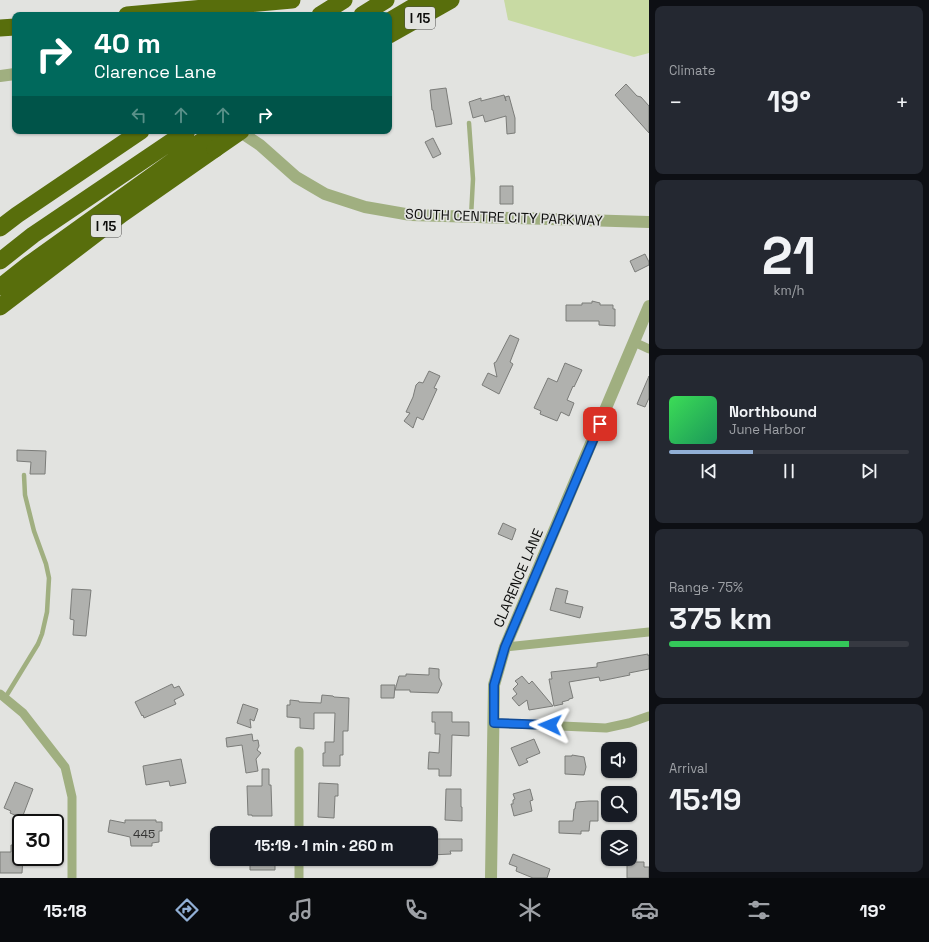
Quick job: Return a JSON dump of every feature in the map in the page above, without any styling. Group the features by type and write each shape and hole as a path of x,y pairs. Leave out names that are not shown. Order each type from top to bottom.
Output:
{"highway":[{"path":"160,12 292,0"},
{"path":"325,12 344,0"},
{"path":"367,12 386,0"},
{"path":"392,19 425,0"},
{"name":"I 15","path":"392,33 451,0"},
{"path":"0,28 12,26"},
{"path":"0,228 137,134"},
{"path":"0,261 33,235 187,138 204,134"},
{"name":"I 15","path":"0,307 122,214 236,134"},
{"path":"0,287 35,261 187,138"}],"street":[{"path":"0,76 12,74"},
{"name":"SOUTH CENTRE CITY PARKWAY","path":"244,134 260,145 296,177 325,194 365,207 411,215 649,222"},
{"name":"CLARENCE LANE","path":"491,878 494,685 505,647 649,306"},
{"path":"634,342 649,349"},
{"path":"505,647 649,632"},
{"path":"2,696 23,713 65,767 72,797 72,878"},
{"path":"494,723 606,728 629,723 649,716"},
{"path":"299,751 299,826"},
{"path":"299,866 299,878"}],"lane":[{"path":"469,123 473,179 471,217"},
{"path":"2,696 38,644 47,612 49,578 25,496 24,475"}],"green space":[{"path":"504,0 649,0 649,53 634,57 508,20"}],"building":[{"path":"626,84 649,106 649,133 615,95"},
{"path":"446,88 452,124 436,127 432,110 430,90"},
{"path":"504,95 506,101 505,97 509,96 515,118 515,133 507,134 506,116 485,122 483,115 473,118 469,102 481,98 481,101"},
{"path":"433,138 441,154 433,158 425,142"},
{"path":"500,186 513,186 513,204 500,204"},
{"path":"645,254 649,265 635,272 630,261"},
{"path":"592,301 600,303 600,305 613,305 613,309 615,309 615,326 599,325 599,321 566,321 566,305 582,305 582,303 592,303"},
{"path":"510,335 519,339 510,362 513,364 499,394 482,385 488,373 497,377 494,363 496,362"},
{"path":"565,363 582,370 567,400 574,403 569,416 561,412 557,421 540,414 541,411 534,408 548,378 557,382"},
{"path":"429,371 440,376 434,388 437,389 423,420 417,417 413,428 404,421 410,413 406,412 413,397 416,385 419,382 423,383"},
{"path":"649,376 649,398 645,407 637,404"},
{"path":"17,450 46,451 45,474 30,474 31,462 17,461"},
{"path":"503,523 516,529 512,540 498,534"},
{"path":"556,588 568,591 565,603 583,607 580,618 550,610"},
{"path":"72,589 91,590 86,636 73,635 74,620 70,619"},
{"path":"648,654 649,669 629,673 630,675 600,681 599,677 569,682 573,698 562,702 563,704 554,706 549,679 552,679 551,672 597,667 597,663"},
{"path":"429,668 439,669 439,678 442,684 438,693 395,690 399,676 406,676 406,674 429,675"},
{"path":"522,676 529,684 532,681 553,706 529,710 527,700 519,706 512,698 517,694 513,689 518,684 515,681"},
{"path":"172,684 174,688 179,686 184,695 174,700 176,704 144,718 135,702"},
{"path":"381,685 395,685 394,698 381,698"},
{"path":"322,695 349,698 348,731 343,731 343,755 340,755 340,766 323,766 325,742 334,742 335,713 314,713 314,729 300,728 300,718 287,717 287,705 290,705 290,700 321,703"},
{"path":"243,704 258,709 254,721 250,719 251,728 237,723"},
{"path":"432,712 452,712 452,722 469,722 469,736 452,735 451,776 439,776 439,769 428,769 429,752 439,753 440,734 435,734 435,722 432,722"},
{"path":"252,734 253,741 258,740 259,746 257,750 261,753 256,759 258,771 246,773 242,745 227,747 226,738"},
{"path":"534,739 540,753 526,759 528,762 519,766 511,748"},
{"path":"572,755 584,757 586,767 584,775 565,774 565,756"},
{"path":"181,759 186,783 170,786 169,781 146,785 143,766"},
{"path":"262,769 269,769 272,816 248,815 247,786 262,786"},
{"path":"15,782 33,789 24,814 12,814 10,813 11,811 4,808"},
{"path":"319,783 338,784 338,796 335,796 334,818 318,817"},
{"path":"446,789 461,789 462,821 445,820"},
{"path":"530,789 533,800 530,801 532,811 514,816 511,804 513,804 513,800 515,799 513,794"},
{"path":"598,801 598,821 590,821 589,831 581,831 581,834 559,833 559,821 573,821 576,802"},
{"path":"110,820 125,823 125,820 156,820 156,822 162,822 162,831 159,831 159,842 152,843 152,846 131,846 130,837 108,832"},
{"path":"438,839 462,839 462,851 450,851 451,854 438,855"},
{"path":"12,845 12,866 22,866 22,873 0,873 0,852 11,852"},
{"path":"513,854 550,869 547,878 533,878 516,871 517,867 509,864"},
{"path":"637,862 644,862 644,867 649,867 649,878 627,878 627,866 637,866"},
{"path":"250,866 275,866 275,870 250,870"}],"route":[{"path":"550,725 494,723 494,685 505,647 600,424"}]}
